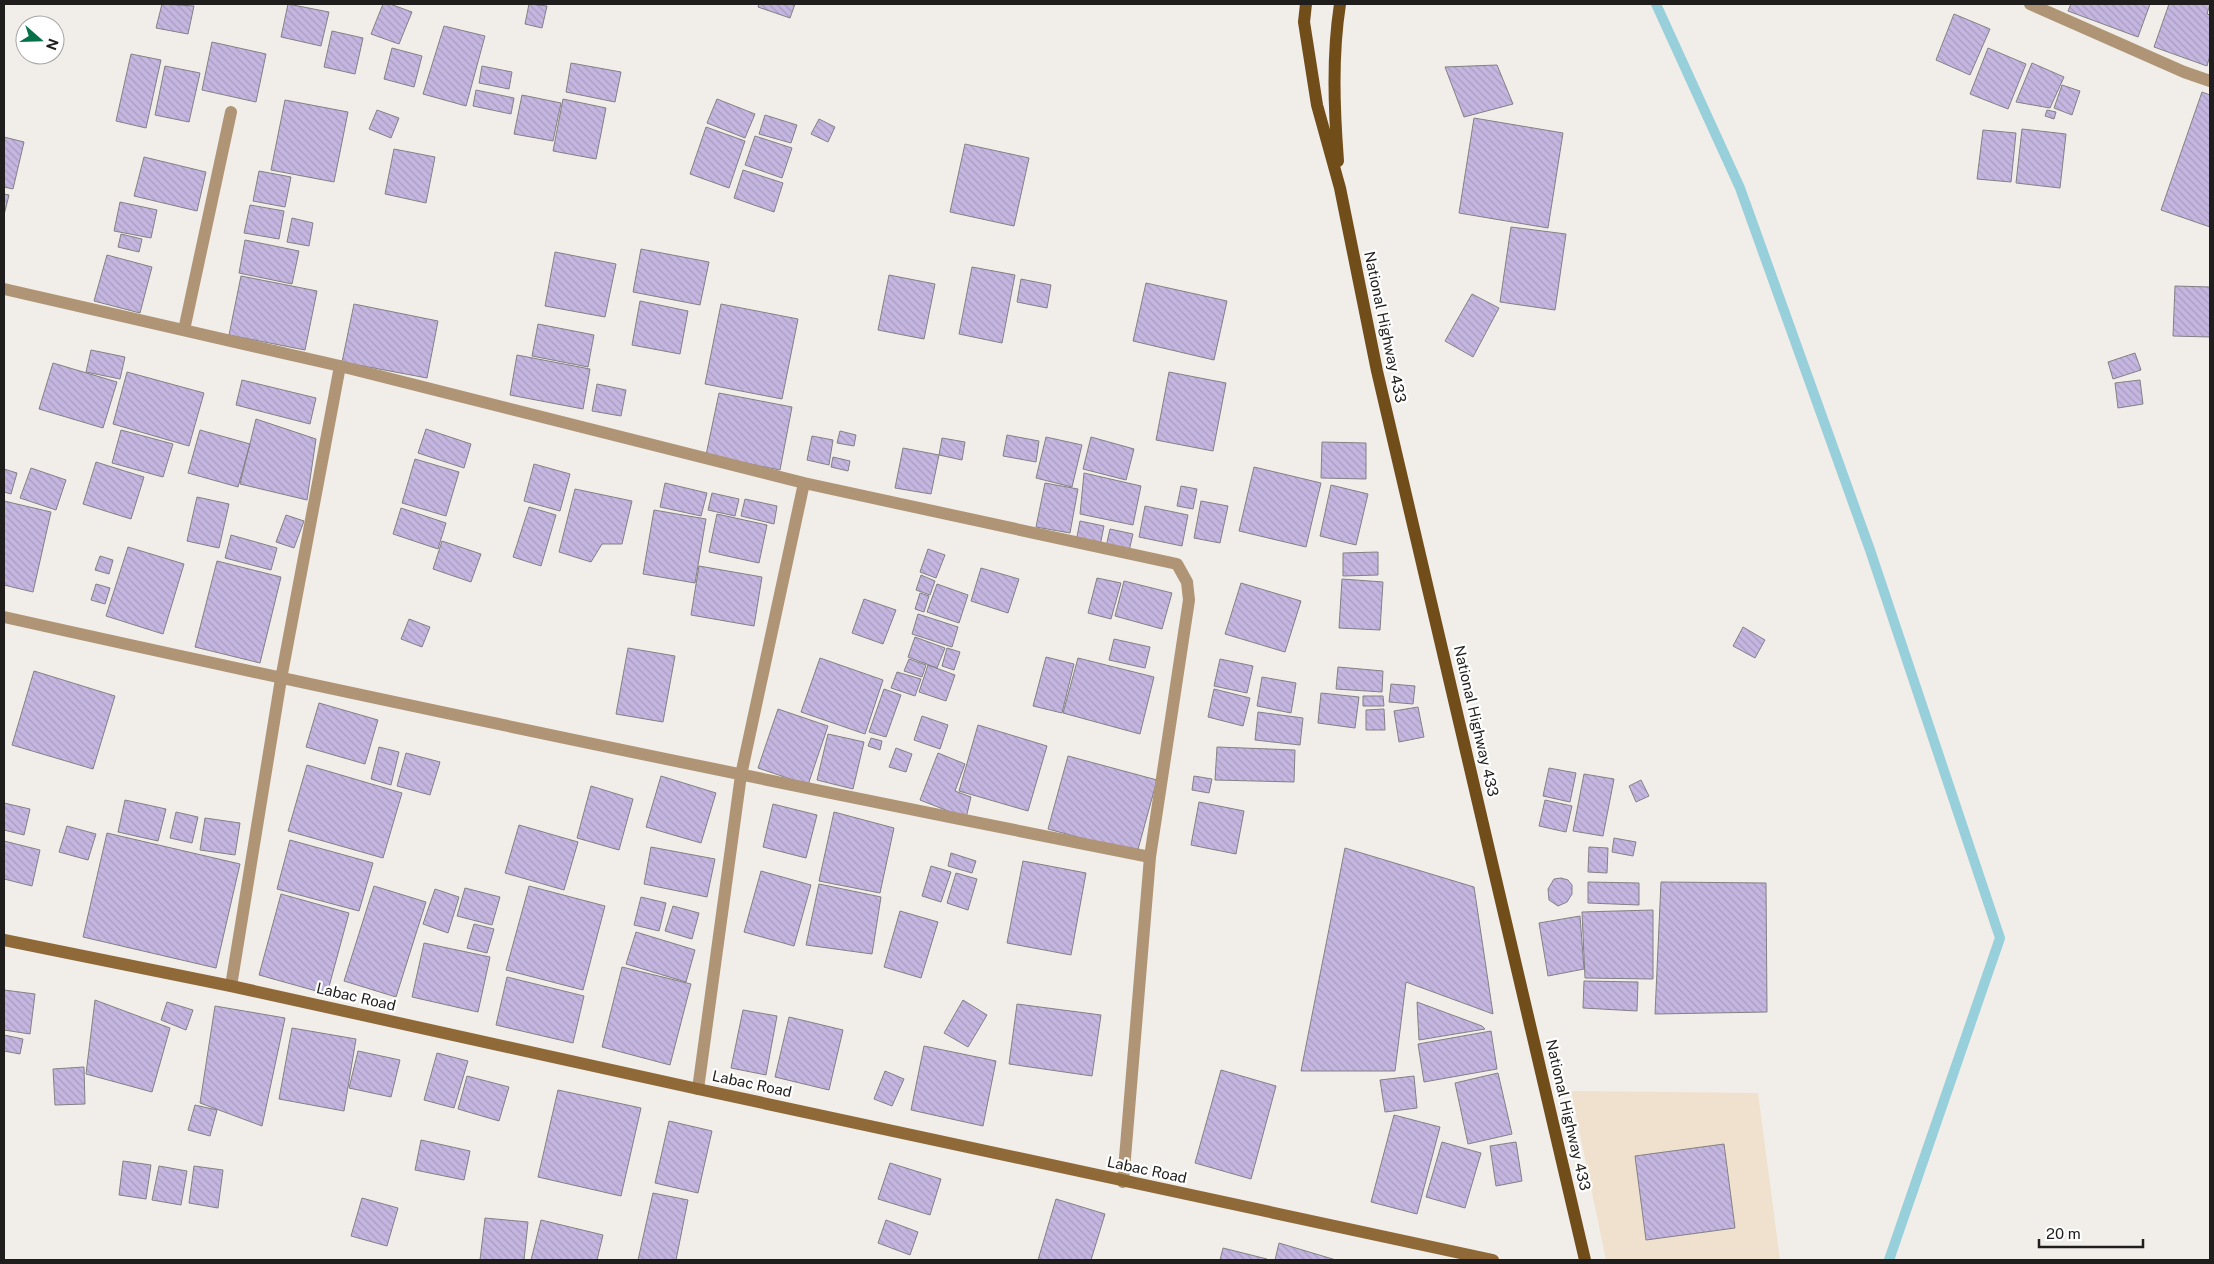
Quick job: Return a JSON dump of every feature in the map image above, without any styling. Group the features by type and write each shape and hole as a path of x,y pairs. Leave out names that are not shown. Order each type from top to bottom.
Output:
{"main road":[{"name":"National Highway 433","path":"1306,4 1304,22 1317,105 1340,188 1377,371 1585,1260"},
{"name":"National Highway 433","path":"1340,4 1335,34 1334,102 1340,188"}],"street":[{"path":"2030,4 2184,72 2210,81"},
{"path":"184,330 230,112"},
{"path":"4,289 340,366 804,483 1177,564 1187,582 1189,600 1150,857 1123,1182"},
{"path":"231,986 281,679 340,366"},
{"path":"698,1089 741,776 804,483"},
{"path":"4,618 281,679 741,776 1150,857"},
{"name":"Labac Road","path":"4,940 231,986 1123,1182 1493,1260"}],"shaded area":[{"path":"1571,1091 1758,1093 1780,1260 1606,1260"}],"building":[{"path":"162,4 194,6 188,34 156,28"},
{"path":"288,4 329,12 321,46 281,37"},
{"path":"383,4 390,4 412,12 399,44 371,34"},
{"path":"529,4 547,6 542,28 525,24"},
{"path":"759,4 795,4 790,18 758,7"},
{"path":"2071,4 2150,4 2138,37 2068,11"},
{"path":"2169,4 2210,4 2207,14 2210,15 2210,55 2207,66 2154,47"},
{"path":"1954,14 1990,29 1970,75 1936,60"},
{"path":"444,26 485,36 466,106 423,94"},
{"path":"332,31 363,38 355,74 324,67"},
{"path":"212,42 266,54 256,102 202,90"},
{"path":"392,48 422,56 414,87 384,79"},
{"path":"1988,48 2026,64 2008,109 1970,94"},
{"path":"131,54 161,60 146,128 116,121"},
{"path":"571,63 621,72 615,102 566,92"},
{"path":"2032,63 2064,77 2050,108 2016,102"},
{"path":"1497,65 1513,104 1464,117 1445,67"},
{"path":"165,66 200,73 189,122 155,115"},
{"path":"482,66 512,72 509,89 479,83"},
{"path":"2062,85 2080,91 2072,115 2054,108"},
{"path":"476,90 514,98 511,114 473,106"},
{"path":"2202,92 2210,95 2210,227 2161,210"},
{"path":"522,95 561,103 553,141 514,134"},
{"path":"563,99 606,108 596,159 553,151"},
{"path":"717,99 755,114 745,138 707,123"},
{"path":"285,100 348,112 334,182 271,170"},
{"path":"377,110 399,118 391,138 369,129"},
{"path":"2047,110 2056,112 2054,119 2045,116"},
{"path":"765,115 797,125 791,143 759,134"},
{"path":"1474,118 1563,133 1548,228 1459,213"},
{"path":"819,119 835,127 828,142 811,134"},
{"path":"706,127 745,141 729,188 690,174"},
{"path":"2022,129 2066,134 2060,188 2016,183"},
{"path":"1983,130 2016,133 2011,182 1977,179"},
{"path":"755,136 792,148 782,178 745,165"},
{"path":"4,137 24,142 13,189 4,187"},
{"path":"965,144 1029,158 1014,226 950,212"},
{"path":"394,149 435,157 426,203 385,194"},
{"path":"144,157 206,172 197,211 134,196"},
{"path":"743,170 783,183 774,212 734,198"},
{"path":"259,171 291,177 285,207 253,201"},
{"path":"4,194 9,195 4,215"},
{"path":"120,202 157,210 151,238 114,231"},
{"path":"250,205 284,211 279,239 244,233"},
{"path":"292,218 313,223 309,246 287,242"},
{"path":"1511,227 1566,234 1555,310 1500,302"},
{"path":"121,234 142,239 139,252 118,247"},
{"path":"245,240 299,251 292,284 239,273"},
{"path":"641,249 709,262 700,305 633,292"},
{"path":"555,252 616,264 605,317 545,306"},
{"path":"107,255 152,267 140,313 94,301"},
{"path":"972,267 1015,275 1002,343 959,334"},
{"path":"889,275 935,284 924,339 878,330"},
{"path":"241,276 317,291 305,350 229,335"},
{"path":"1021,279 1051,285 1047,308 1017,302"},
{"path":"1146,283 1227,301 1214,360 1133,341"},
{"path":"2175,286 2210,287 2210,337 2173,336"},
{"path":"1472,294 1499,308 1473,357 1445,341"},
{"path":"640,301 688,311 680,354 632,345"},
{"path":"354,304 438,321 427,378 342,362"},
{"path":"721,304 798,319 782,399 705,384"},
{"path":"538,324 594,335 588,367 532,356"},
{"path":"91,350 125,357 120,379 86,372"},
{"path":"2135,353 2141,370 2113,379 2108,362"},
{"path":"517,355 590,369 583,409 510,395"},
{"path":"53,363 117,382 103,428 39,409"},
{"path":"127,372 204,393 189,446 113,424"},
{"path":"1169,372 1226,383 1213,451 1156,440"},
{"path":"242,380 316,398 310,424 236,405"},
{"path":"2140,380 2143,404 2118,408 2115,383"},
{"path":"597,384 626,390 621,416 592,411"},
{"path":"719,393 792,407 780,470 706,455"},
{"path":"256,419 316,439 307,500 240,484"},
{"path":"426,429 471,444 464,468 418,453"},
{"path":"121,430 173,444 163,477 112,463"},
{"path":"200,430 250,444 238,487 188,473"},
{"path":"840,431 856,435 854,446 837,443"},
{"path":"1007,435 1039,441 1036,462 1003,456"},
{"path":"812,436 833,440 829,465 807,460"},
{"path":"1046,437 1082,445 1072,487 1036,478"},
{"path":"1091,437 1134,449 1126,480 1083,469"},
{"path":"942,438 965,442 962,460 939,455"},
{"path":"1322,442 1366,443 1366,479 1321,478"},
{"path":"903,448 939,455 931,494 895,488"},
{"path":"833,457 850,461 848,471 831,467"},
{"path":"415,459 459,472 446,516 402,503"},
{"path":"96,462 144,477 131,519 83,504"},
{"path":"534,464 570,474 560,511 524,501"},
{"path":"1254,467 1321,483 1306,547 1239,531"},
{"path":"31,468 66,480 56,510 20,498"},
{"path":"4,469 17,473 11,494 4,492"},
{"path":"1084,473 1141,486 1133,525 1080,514"},
{"path":"665,483 707,493 701,516 660,507"},
{"path":"1045,483 1078,489 1070,533 1036,527"},
{"path":"1331,485 1368,494 1356,545 1320,536"},
{"path":"1181,486 1197,489 1193,509 1177,506"},
{"path":"575,489 632,501 622,544 602,544 591,562 559,552"},
{"path":"712,493 739,499 735,516 708,510"},
{"path":"197,497 229,504 219,548 187,541"},
{"path":"745,499 777,506 774,524 741,516"},
{"path":"4,501 51,512 33,592 4,585"},
{"path":"1201,501 1228,506 1220,543 1194,538"},
{"path":"1145,506 1188,515 1182,546 1139,537"},
{"path":"529,507 556,515 541,566 513,557"},
{"path":"401,508 446,523 438,549 393,534"},
{"path":"654,510 706,519 695,583 643,574"},
{"path":"717,514 767,525 759,563 709,552"},
{"path":"286,515 304,521 294,548 276,542"},
{"path":"1080,521 1104,526 1100,546 1076,542"},
{"path":"1110,529 1133,534 1129,551 1106,547"},
{"path":"231,535 277,548 271,570 225,558"},
{"path":"442,541 481,554 471,582 433,569"},
{"path":"128,547 184,564 163,634 106,616"},
{"path":"928,549 945,555 936,578 920,572"},
{"path":"1378,552 1378,575 1343,576 1343,553"},
{"path":"100,556 113,560 109,574 95,570"},
{"path":"217,561 281,577 260,663 195,647"},
{"path":"699,566 762,577 754,626 691,615"},
{"path":"981,568 1019,579 1008,613 971,601"},
{"path":"921,575 935,581 930,595 916,590"},
{"path":"1097,578 1121,583 1111,619 1088,613"},
{"path":"1342,579 1383,582 1380,630 1339,628"},
{"path":"1124,581 1172,593 1162,629 1115,616"},
{"path":"1241,583 1301,601 1285,652 1225,634"},
{"path":"96,584 110,588 105,604 91,600"},
{"path":"937,584 968,595 959,623 927,612"},
{"path":"920,593 929,596 924,612 915,609"},
{"path":"864,599 896,610 883,644 852,633"},
{"path":"918,614 958,627 952,647 912,634"},
{"path":"409,619 430,627 422,647 401,639"},
{"path":"1743,627 1765,640 1755,658 1733,646"},
{"path":"915,637 945,648 937,668 908,657"},
{"path":"1114,639 1150,647 1145,668 1109,660"},
{"path":"628,648 675,656 663,722 616,714"},
{"path":"947,648 960,652 954,670 942,666"},
{"path":"1046,657 1074,664 1062,713 1033,706"},
{"path":"820,658 883,680 865,734 801,712"},
{"path":"1078,658 1154,677 1140,734 1063,713"},
{"path":"909,659 926,665 922,677 904,671"},
{"path":"1220,659 1253,666 1247,693 1214,686"},
{"path":"928,665 955,675 946,701 919,692"},
{"path":"1338,667 1383,671 1382,692 1336,689"},
{"path":"34,671 115,696 93,769 12,745"},
{"path":"897,672 921,679 915,696 891,688"},
{"path":"1262,677 1296,683 1291,713 1257,706"},
{"path":"1391,684 1415,686 1413,704 1389,702"},
{"path":"884,689 901,695 886,737 869,732"},
{"path":"1214,689 1250,698 1243,726 1208,717"},
{"path":"1321,693 1359,697 1355,728 1318,723"},
{"path":"1363,696 1383,696 1384,706 1363,706"},
{"path":"319,703 378,720 365,764 306,747"},
{"path":"1418,707 1424,737 1399,742 1394,711"},
{"path":"778,709 828,726 808,785 758,768"},
{"path":"1384,709 1385,730 1366,730 1366,710"},
{"path":"1258,712 1303,718 1300,745 1255,740"},
{"path":"922,716 948,725 940,749 914,740"},
{"path":"978,725 1047,746 1028,811 959,791"},
{"path":"828,734 864,742 853,789 817,780"},
{"path":"871,738 882,741 880,750 868,746"},
{"path":"379,747 399,752 391,785 371,779"},
{"path":"1217,747 1295,750 1294,782 1215,780"},
{"path":"896,748 912,754 906,772 889,767"},
{"path":"406,753 440,762 430,795 397,786"},
{"path":"938,753 965,764 955,791 971,797 966,818 920,800"},
{"path":"1068,756 1157,780 1137,853 1048,829"},
{"path":"307,765 402,793 383,858 288,831"},
{"path":"1549,768 1576,773 1570,802 1543,796"},
{"path":"1584,774 1614,779 1603,836 1573,831"},
{"path":"661,776 716,793 701,843 646,827"},
{"path":"1194,776 1212,779 1209,793 1192,790"},
{"path":"1641,780 1649,796 1636,802 1629,786"},
{"path":"591,786 633,799 619,850 577,838"},
{"path":"125,800 166,809 158,841 118,832"},
{"path":"1545,800 1572,806 1566,832 1539,826"},
{"path":"1199,802 1244,811 1236,854 1191,845"},
{"path":"4,803 30,809 24,835 4,830"},
{"path":"773,804 817,815 806,858 763,847"},
{"path":"176,812 198,817 192,843 170,838"},
{"path":"834,812 894,828 880,893 819,881"},
{"path":"205,818 240,823 235,855 200,850"},
{"path":"519,825 578,842 564,890 505,873"},
{"path":"67,826 96,834 88,860 59,852"},
{"path":"107,833 240,864 216,968 83,937"},
{"path":"1614,838 1636,842 1633,856 1612,852"},
{"path":"290,840 373,863 359,911 277,889"},
{"path":"4,841 40,850 32,886 4,879"},
{"path":"651,847 715,859 707,897 644,884"},
{"path":"1589,847 1608,848 1607,873 1588,872"},
{"path":"1345,848 1474,887 1493,1014 1406,982 1395,1071 1301,1071"},
{"path":"951,853 976,861 972,873 948,866"},
{"path":"1023,861 1086,873 1071,955 1007,943"},
{"path":"931,866 951,872 941,902 922,896"},
{"path":"761,871 811,885 794,946 744,932"},
{"path":"956,873 977,879 968,910 947,903"},
{"path":"1554,879 1568,880 1572,885 1572,894 1567,902 1558,906 1549,900 1548,889"},
{"path":"1588,882 1639,883 1639,905 1588,903"},
{"path":"1661,882 1766,883 1767,1012 1655,1014"},
{"path":"819,884 881,897 872,954 806,945"},
{"path":"374,886 426,902 396,997 344,981"},
{"path":"529,886 605,906 583,990 506,970"},
{"path":"465,888 500,897 492,925 457,916"},
{"path":"435,889 459,897 448,933 423,924"},
{"path":"281,894 349,913 327,994 259,975"},
{"path":"641,897 666,903 659,931 634,925"},
{"path":"673,906 699,913 692,939 665,931"},
{"path":"1653,910 1653,979 1585,978 1582,912"},
{"path":"900,911 938,922 921,978 884,967"},
{"path":"1580,916 1584,969 1548,976 1539,923"},
{"path":"474,924 494,929 487,953 467,948"},
{"path":"636,932 695,950 686,982 626,964"},
{"path":"424,943 490,957 478,1012 412,997"},
{"path":"622,967 691,984 670,1065 602,1047"},
{"path":"507,977 584,996 573,1043 496,1025"},
{"path":"1584,981 1638,982 1637,1011 1583,1008"},
{"path":"4,990 35,994 30,1034 4,1030"},
{"path":"95,1000 170,1028 152,1092 86,1074"},
{"path":"963,1000 987,1015 968,1047 944,1033"},
{"path":"167,1002 193,1010 186,1030 161,1020"},
{"path":"1417,1002 1482,1026 1485,1029 1419,1040"},
{"path":"1017,1004 1101,1015 1092,1076 1009,1064"},
{"path":"215,1006 285,1018 262,1126 200,1103"},
{"path":"743,1010 777,1016 766,1075 731,1068"},
{"path":"789,1017 843,1030 829,1090 775,1077"},
{"path":"292,1028 356,1039 344,1111 279,1099"},
{"path":"1491,1031 1497,1069 1424,1082 1418,1044"},
{"path":"4,1035 23,1039 20,1054 4,1051"},
{"path":"924,1046 996,1061 983,1126 911,1110"},
{"path":"358,1051 400,1060 391,1097 349,1088"},
{"path":"437,1053 468,1061 454,1108 424,1100"},
{"path":"84,1067 85,1104 55,1105 53,1069"},
{"path":"1221,1070 1276,1086 1251,1179 1195,1163"},
{"path":"885,1071 904,1079 892,1106 874,1099"},
{"path":"1498,1073 1512,1134 1468,1144 1455,1083"},
{"path":"467,1076 509,1087 499,1121 458,1109"},
{"path":"1414,1076 1417,1108 1385,1112 1380,1080"},
{"path":"558,1090 641,1108 621,1196 538,1177"},
{"path":"195,1105 217,1110 210,1136 188,1130"},
{"path":"1394,1115 1440,1127 1417,1214 1371,1202"},
{"path":"669,1121 712,1131 698,1193 655,1183"},
{"path":"421,1140 470,1151 464,1180 415,1170"},
{"path":"1442,1142 1481,1153 1465,1208 1426,1197"},
{"path":"1516,1142 1522,1181 1496,1186 1490,1146"},
{"path":"1724,1144 1735,1228 1646,1240 1635,1156"},
{"path":"123,1161 151,1165 146,1199 119,1195"},
{"path":"890,1163 941,1179 930,1215 878,1199"},
{"path":"159,1166 187,1171 181,1205 152,1200"},
{"path":"194,1166 223,1170 218,1208 189,1203"},
{"path":"653,1193 688,1200 676,1260 638,1260"},
{"path":"362,1198 398,1208 387,1246 351,1236"},
{"path":"1056,1199 1105,1214 1091,1260 1038,1260"},
{"path":"485,1218 528,1222 524,1260 480,1260"},
{"path":"541,1220 603,1235 597,1260 531,1260"},
{"path":"886,1220 918,1232 910,1255 878,1243"},
{"path":"1279,1243 1336,1260 1275,1260"},
{"path":"1223,1248 1267,1259 1267,1260 1220,1260"}],"waterway":[{"path":"1656,4 1740,188 1870,550 2000,938 1889,1260"}]}
